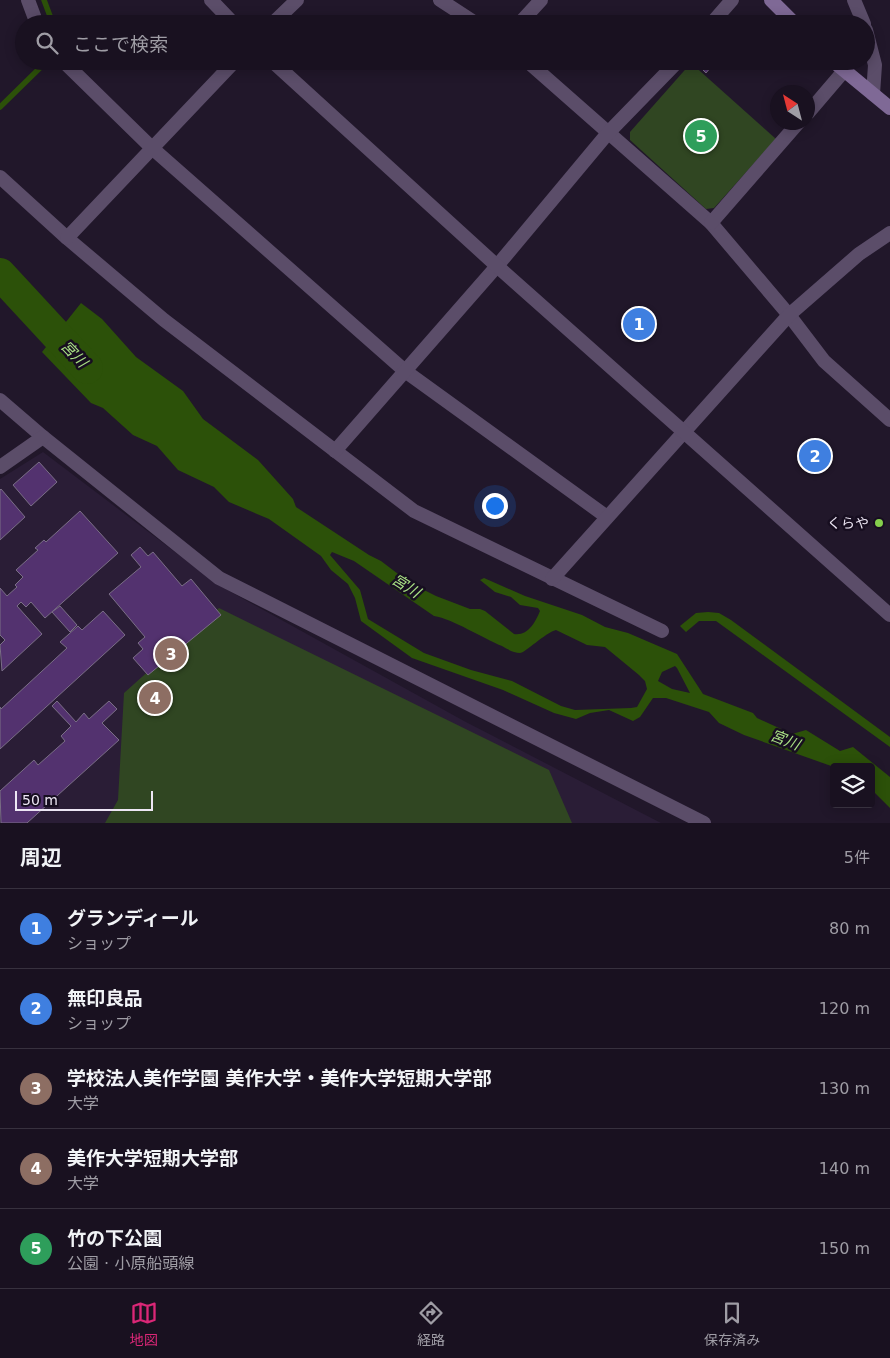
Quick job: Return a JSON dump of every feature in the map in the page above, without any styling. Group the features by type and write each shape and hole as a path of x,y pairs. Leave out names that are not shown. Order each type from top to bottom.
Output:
{"main road":[{"path":"771,0 786,15"},
{"path":"843,72 890,108"}],"street":[{"path":"28,0 34,15"},
{"path":"210,0 225,15"},
{"path":"281,15 297,0"},
{"path":"440,0 464,15"},
{"path":"527,15 541,0"},
{"path":"719,15 732,0"},
{"path":"854,0 860,15"},
{"path":"72,70 152,148 405,371 607,517"},
{"path":"66,238 226,70"},
{"path":"282,70 497,266 890,615"},
{"path":"537,70 711,223 789,315 824,361 890,420"},
{"path":"335,451 497,266 608,133 669,70"},
{"path":"873,94 875,70"},
{"path":"815,105 843,72"},
{"path":"711,223 792,130"},
{"path":"0,178 66,238 164,320 414,511 552,579 662,630"},
{"path":"552,579 789,315 859,254 890,233"},
{"path":"0,400 43,437 219,578 704,823"},
{"path":"0,467 43,437"}],"shaded area":[{"path":"685,70 699,70 776,139 714,208 706,209 630,140 630,132"},
{"path":"43,452 220,586 464,721 661,823 0,823 0,479"},
{"path":"219,608 549,770 572,823 105,823 118,800 124,693"}],"water":[{"path":"81,303 102,319 136,357 183,391 203,419 258,460 293,499 296,507 381,561 410,583 436,596 470,609 485,611 514,634 527,631 540,611 538,608 520,605 511,597 495,592 480,580 484,578 525,596 582,615 605,627 628,633 677,654 703,694 753,713 757,718 792,734 806,730 840,751 853,747 873,763 830,763 830,766 744,735 719,723 709,712 666,698 653,698 640,717 633,721 609,710 590,713 576,719 554,713 503,690 412,658 361,621 355,598 348,584 331,570 321,556 269,519 229,502 214,487 178,470 157,446 133,435 103,408 91,403 42,352","holes":["332,552 354,561 434,616 459,625 513,652 523,652 556,630 587,645 605,647 639,675 645,681 647,689 637,707 575,710 561,706 512,681 471,670 424,653 368,619 360,590 330,555","675,666 690,693 672,689 658,681 662,672"]},
{"path":"696,613 719,613 731,620 890,737 890,747 716,621 699,621 686,632 680,626"},
{"path":"875,765 890,777 890,808 875,793"}],"building":[{"path":"39,462 57,482 31,506 13,485"},
{"path":"0,490 25,517 0,540"},
{"path":"80,511 118,553 45,618 31,602 26,607 21,602 17,606 42,634 2,671 0,645 5,640 0,635 0,588 7,596 17,587 15,585 23,577 16,570 38,550 35,548 44,540 46,542"},
{"path":"140,547 148,556 153,552 182,586 191,579 221,615 148,675 133,658 143,649 138,643 145,637 109,594 141,567 131,555"},
{"path":"60,606 77,625 70,632 52,612"},
{"path":"103,611 125,635 0,749 0,707 1,709 67,648 60,642 78,626 82,630"},
{"path":"57,701 76,722 84,713 89,719 109,701 117,709 102,723 119,740 27,823 1,823 0,791 34,760 38,765 65,741 61,736 71,726 52,706"}],"waterway":[{"path":"44,0 50,15"},
{"path":"0,107 38,70"},
{"name":"宮川","path":"0,274 87,368"}],"place":[{"name":"竹の下公園","path":"701,136"},
{"name":"グランディール","path":"639,324"},
{"name":"無印良品","path":"815,456"},
{"name":"くらや","path":"879,523"},
{"name":"学校法人美作学園 美作大学・美作大学短期大学部","path":"171,654"},
{"name":"美作大学短期大学部","path":"155,698"}]}
